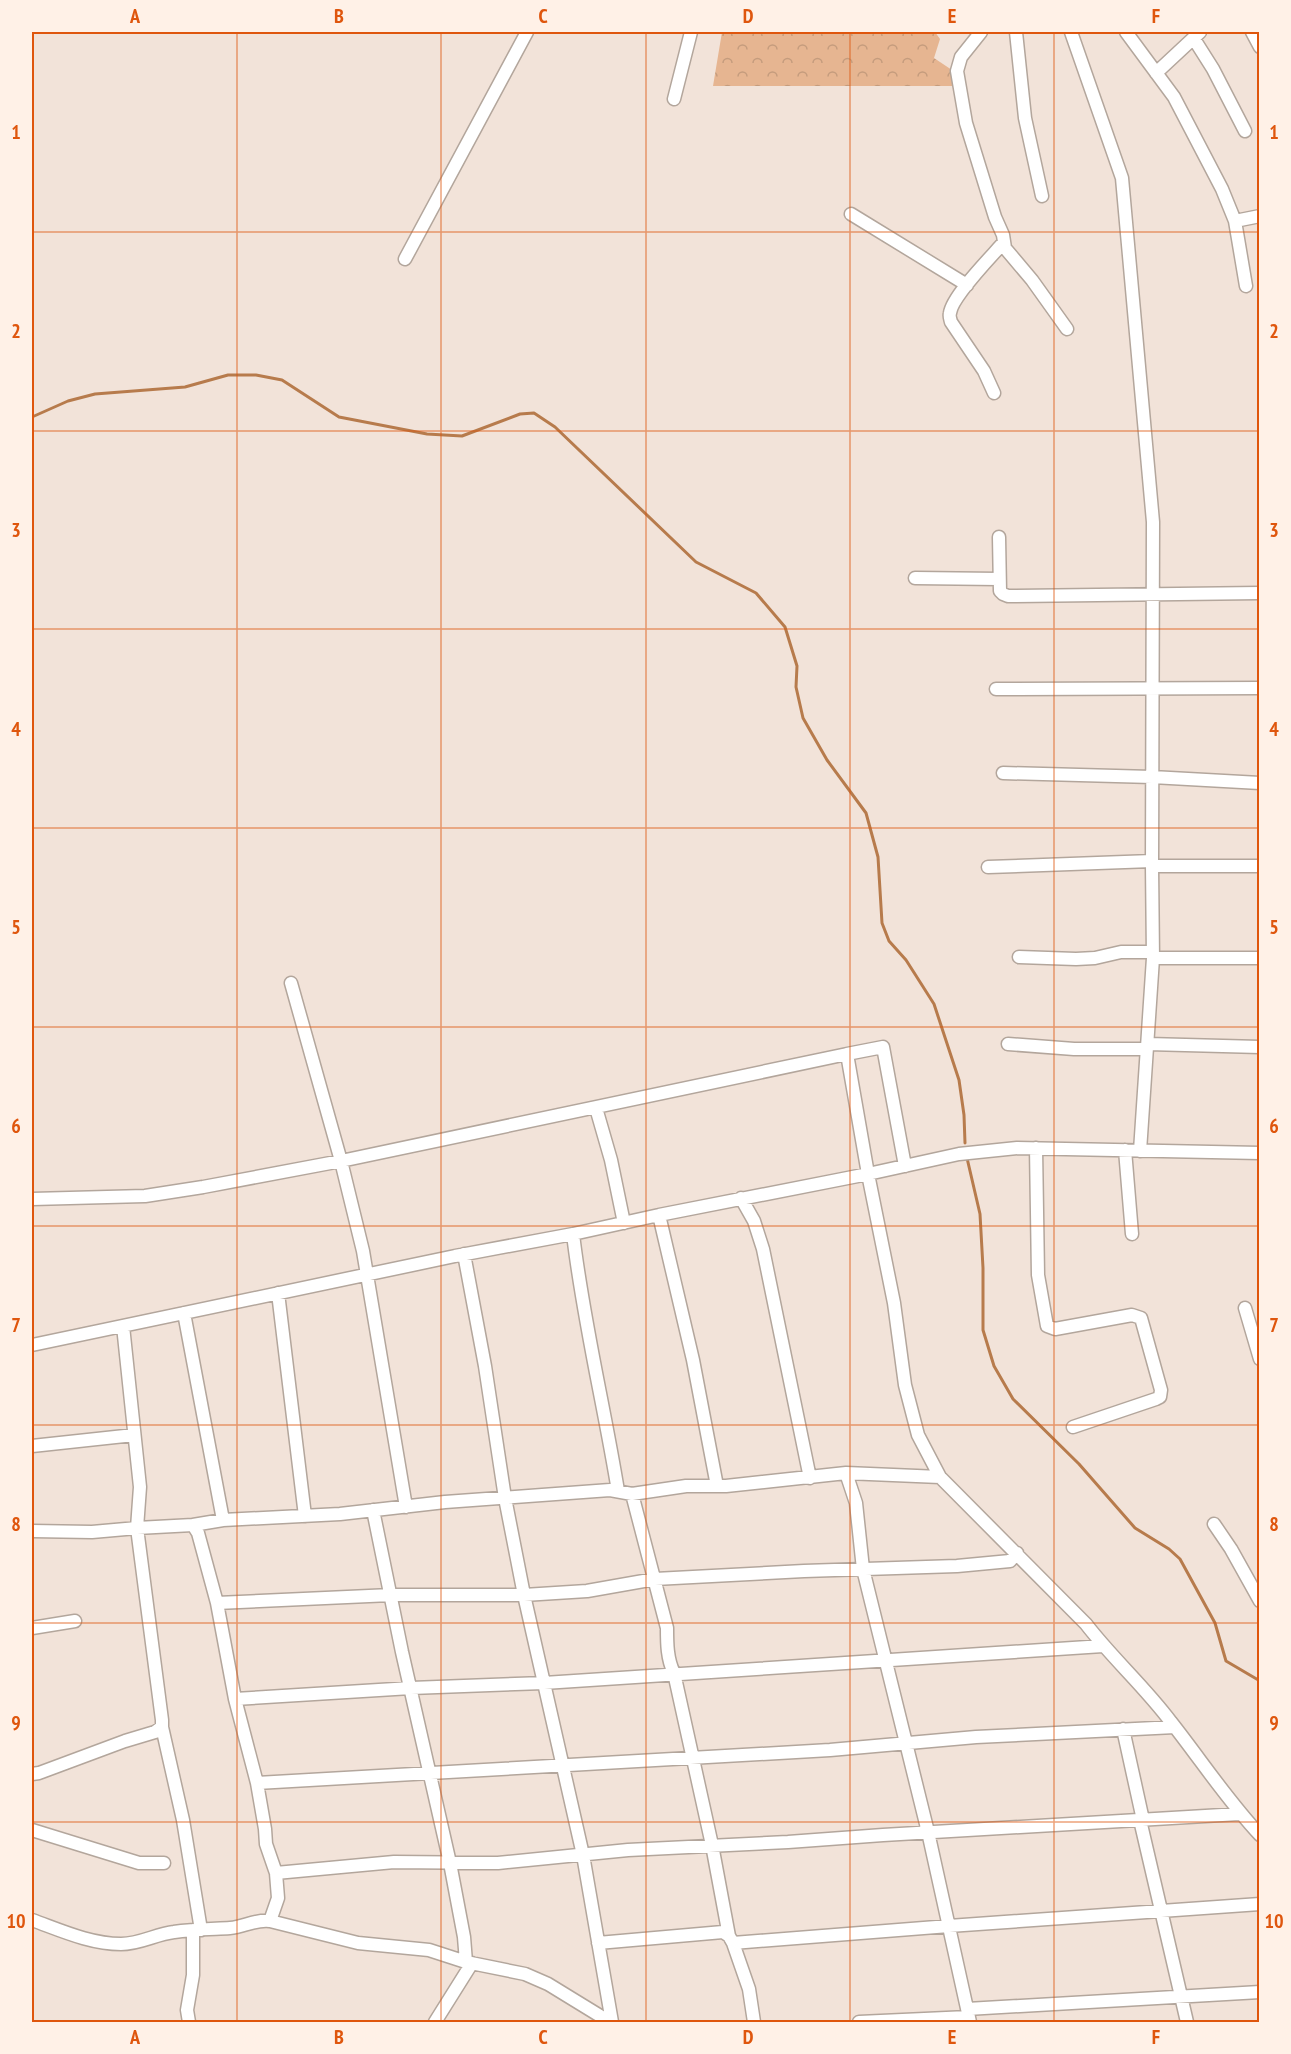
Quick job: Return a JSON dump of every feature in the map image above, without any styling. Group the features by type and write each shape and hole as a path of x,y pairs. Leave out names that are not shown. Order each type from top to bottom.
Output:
{"street":[{"path":"405,259 527,32"},
{"path":"674,99 691,32"},
{"path":"981,32 961,57 957,71 966,123 1007,252 1032,280 1067,329"},
{"path":"1016,32 1025,118 1042,196"},
{"path":"1071,32 1122,178 1153,522 1153,955 1140,1150"},
{"path":"1126,32 1179,105 1222,189 1235,221 1246,285"},
{"path":"1252,32 1260,47"},
{"path":"1156,73 1197,35 1245,131"},
{"path":"851,214 967,285"},
{"path":"1235,221 1260,216"},
{"path":"994,393 984,371 951,322 949,314 951,307 967,285 1004,242"},
{"path":"999,537 1000,591 1008,596 1260,594"},
{"path":"915,578 999,579"},
{"path":"996,689 1260,688"},
{"path":"1004,773 1260,783"},
{"path":"988,867 1152,863 1260,866"},
{"path":"1019,957 1085,958 1121,952 1260,958"},
{"path":"291,983 341,1161 367,1275 406,1507"},
{"path":"1008,1044 1074,1050 1148,1046 1260,1047"},
{"path":"32,1199 153,1195 341,1161 883,1047 904,1166"},
{"path":"847,1054 894,1303 905,1385 918,1434 940,1477 1086,1624 1175,1727 1239,1814 1260,1835"},
{"path":"596,1108 611,1160 624,1223"},
{"path":"32,1345 464,1254 573,1234 959,1154 1017,1148 1260,1153"},
{"path":"1036,1148 1038,1275 1047,1326 1055,1329 1132,1315 1141,1318 1161,1390 1160,1396 1156,1399 1073,1427"},
{"path":"1125,1150 1132,1234"},
{"path":"741,1198 754,1221 763,1249 810,1478"},
{"path":"659,1215 693,1360 717,1486"},
{"path":"573,1234 618,1491"},
{"path":"464,1254 505,1498 524,1595 583,1855 611,2022"},
{"path":"278,1293 305,1516"},
{"path":"1245,1308 1260,1359"},
{"path":"184,1313 223,1520"},
{"path":"123,1326 140,1487 137,1528 162,1727 183,1820 197,1930 187,2010 189,2022"},
{"path":"32,1446 134,1435"},
{"path":"32,1530 92,1532 193,1525 223,1520 305,1516 610,1490 632,1494 686,1486 717,1486 846,1473 940,1477"},
{"path":"846,1473 856,1503 863,1569 928,1832 968,2016"},
{"path":"632,1494 667,1628 670,1666 674,1673 693,1758 731,1940 749,1989 754,2022"},
{"path":"373,1510 450,1863 469,1962 435,2022"},
{"path":"1214,1524 1260,1601"},
{"path":"193,1525 198,1533 217,1603 235,1699 257,1783 266,1845 276,1873 278,1898 270,1921"},
{"path":"217,1603 391,1595 524,1595 587,1591 655,1579 957,1566 1010,1561 1017,1553"},
{"path":"32,1628 75,1621"},
{"path":"235,1699 411,1688 544,1683 1103,1646"},
{"path":"32,1774 155,1732 162,1727"},
{"path":"257,1783 562,1767 830,1750 976,1737 1175,1727"},
{"path":"1123,1729 1141,1820 1187,2022"},
{"path":"276,1873 394,1862 498,1863 712,1845 1239,1814"},
{"path":"32,1830 139,1863 164,1863"},
{"path":"598,1943 716,1932 723,1932 731,1940 1260,1904"},
{"path":"32,1920 82,1938 120,1944 141,1942 173,1932 239,1928 252,1922 270,1921 358,1942 429,1950 469,1962 525,1974 548,1984 611,2022"},
{"path":"859,2022 968,2016 1182,1996 1260,1992"}],"green space":[{"path":"722,32 935,32 940,39 934,58 952,70 956,86 713,86"}],"waterway":[{"path":"32,417 68,401 95,394 185,387 228,375 256,375 282,380 339,417 427,434 462,436 520,414 534,413 555,427 696,562 756,593 785,627 797,666 796,687 803,718 827,760 866,813 878,857 882,923 889,941 906,960 934,1004 959,1080 965,1143"},
{"path":"967,1158 980,1214 983,1330 994,1366 1013,1399 1079,1464 1135,1528 1169,1549 1180,1559 1215,1623 1226,1661 1260,1681"}]}
